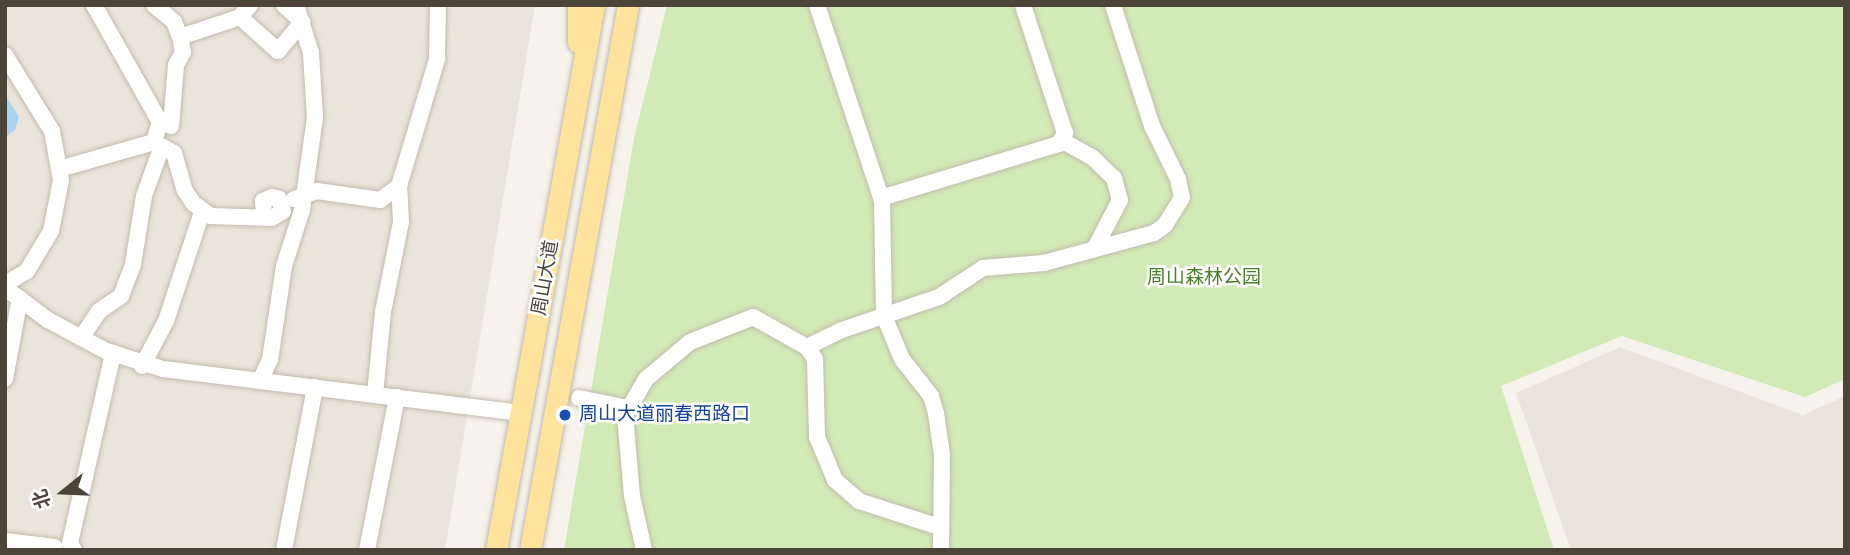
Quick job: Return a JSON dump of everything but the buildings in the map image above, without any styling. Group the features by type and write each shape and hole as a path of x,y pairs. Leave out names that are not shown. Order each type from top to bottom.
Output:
{"main road":[{"path":"578,5 578,94"},
{"name":"周山大道","path":"496,550 594,5"},
{"name":"周山大道","path":"530,550 628,5"}],"lane":[{"path":"94,5 165,138 184,189 202,212 225,217 278,217 282,204 303,194 330,192 380,200 399,187"},
{"path":"81,338 99,312 121,296 133,264 144,196 165,138 176,65 183,52 174,22 154,5"},
{"path":"284,5 302,22"},
{"path":"260,381 270,360 284,266 297,233 316,91 296,5"},
{"path":"375,394 383,312 401,222 399,187 437,59 438,5"},
{"path":"817,5 881,198 884,316 902,359 931,396 936,413 942,455 939,527 941,550"},
{"path":"881,198 1061,140 1065,133 1023,5"},
{"path":"807,347 947,293 983,268 1044,263 1096,246 1154,233 1165,225 1182,198 1178,179 1152,126 1113,5"},
{"path":"180,37 245,11 278,51 302,22"},
{"path":"5,55 52,131 61,180 51,231 27,271 5,286 19,298 81,338 143,365 521,413"},
{"path":"59,169 165,138"},
{"path":"1061,140 1093,158 1114,178 1118,207 1096,246"},
{"path":"143,365 171,308 202,212"},
{"path":"5,379 19,298"},
{"path":"644,550 631,486 628,408 666,359 690,342 734,322 753,317 807,347 815,359 817,438 835,481 870,506 939,527"},
{"path":"5,541 63,547 113,353"},
{"path":"284,550 315,387"},
{"path":"367,550 397,397"},
{"path":"579,398 628,408"}],"shaded area":[{"path":"5,5 535,5 445,550 5,550"},
{"path":"1620,347 1803,415 1845,396 1845,550 1571,550 1516,393"}],"green space":[{"name":"周山森林公园","path":"667,5 1845,5 1845,379 1805,397 1622,336 1501,386 1554,550 564,550 634,138"}],"water":[{"path":"5,94 19,117 15,130 5,137"}],"place":[{"name":"周山大道丽春西路口","path":"565,415"}]}
